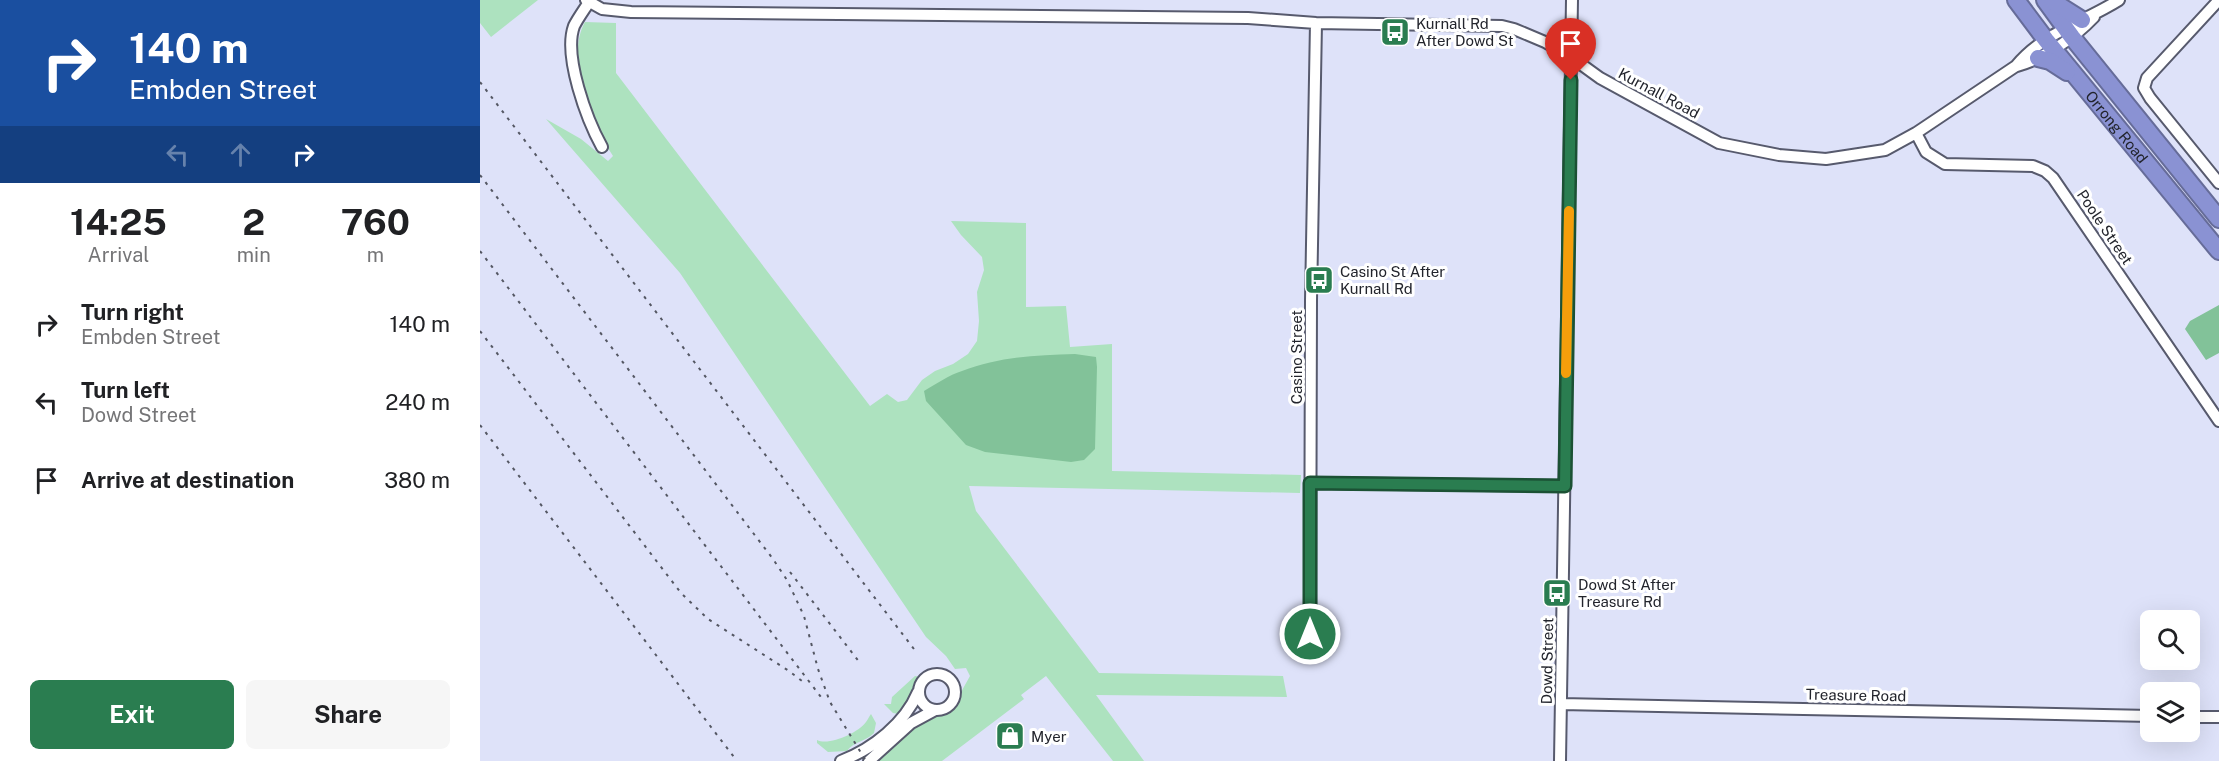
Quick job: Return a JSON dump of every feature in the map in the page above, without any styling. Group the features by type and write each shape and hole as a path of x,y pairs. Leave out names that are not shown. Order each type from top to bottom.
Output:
{"highway":[{"name":"Orrong Road","path":"2016,0 2219,251"},
{"name":"Orrong Road","path":"2045,0 2068,32 2219,219"},
{"path":"2051,0 2089,17"},
{"path":"2038,58 2050,61 2076,77"}],"street":[{"name":"Dowd Street","path":"1560,761 1572,0"},
{"name":"Kurnall Road","path":"2016,66 2026,54 2050,44 2119,0"},
{"path":"2219,0 2147,78 2144,88 2148,96 2219,183"},
{"name":"Kurnall Road","path":"588,1 602,9 631,12 1248,18 1316,23 1502,26 1545,42 1600,78 1719,143 1779,155 1826,159 1885,150 1916,134 2016,66 2038,58 2050,44"},
{"path":"588,1 573,29 573,54 576,80 585,112 602,147"},
{"name":"Casino Street","path":"1310,656 1316,23"},
{"name":"Poole Street","path":"1916,134 1926,152 1945,164 2032,166 2053,177 2219,422"},
{"path":"1310,483 1565,486"},
{"path":"842,761 866,749 905,715 911,708 923,680 932,674 942,675 951,680 955,690 953,701 946,708 923,714 869,761"},
{"path":"918,692 925,706 935,711"},
{"name":"Treasure Road","path":"1561,704 2140,716"},
{"path":"2200,717 2219,717"}],"shaded area":[{"path":"480,0 538,0 491,37 480,23"},
{"path":"585,22 616,23 616,73 870,406 887,394 898,402 907,400 922,380 968,354 977,341 979,321 977,292 984,270 982,257 951,221 1026,223 1026,307 1066,306 1070,347 1112,344 1112,471 1301,475 1300,493 969,486 976,511 1099,673 1283,676 1287,697 1096,695 1144,761 1113,761 1046,676 1021,695 1024,699 942,761 878,761 904,732 932,716 951,710 970,676 966,668 955,669 946,656 926,637 680,273 546,119 581,139 608,161 613,156 597,127 579,72 579,37"},
{"path":"2219,305 2219,353 2206,360 2185,329 2190,321"},
{"path":"1075,354 1096,357 1097,367 1095,449 1084,460 1071,462 985,452 966,445 926,401 924,391 952,375 976,366 1018,358"},
{"path":"915,676 921,677 907,708 898,714 893,713 884,704 891,704 892,697"},
{"path":"871,714 876,723 874,733 847,751 828,752 817,743 817,740 836,740 850,734 862,726"}],"railway":[{"path":"480,82 917,653"},
{"path":"480,175 787,580 804,616 818,669 830,702 866,761"},
{"path":"480,251 824,701"},
{"path":"480,331 681,593 708,619 802,681"},
{"path":"480,425 737,761"},
{"path":"790,572 860,663"}],"slow traffic":[{"path":"1566,373 1569,211"}],"place":[{"name":"Kurnall Rd After Dowd St","path":"1395,32"},
{"name":"Casino St After Kurnall Rd","path":"1319,280"},
{"name":"Dowd St After Treasure Rd","path":"1557,593"},
{"name":"Myer","path":"1010,736"}],"route":[{"path":"1310,634 1310,483 1565,486 1571,80"}]}
